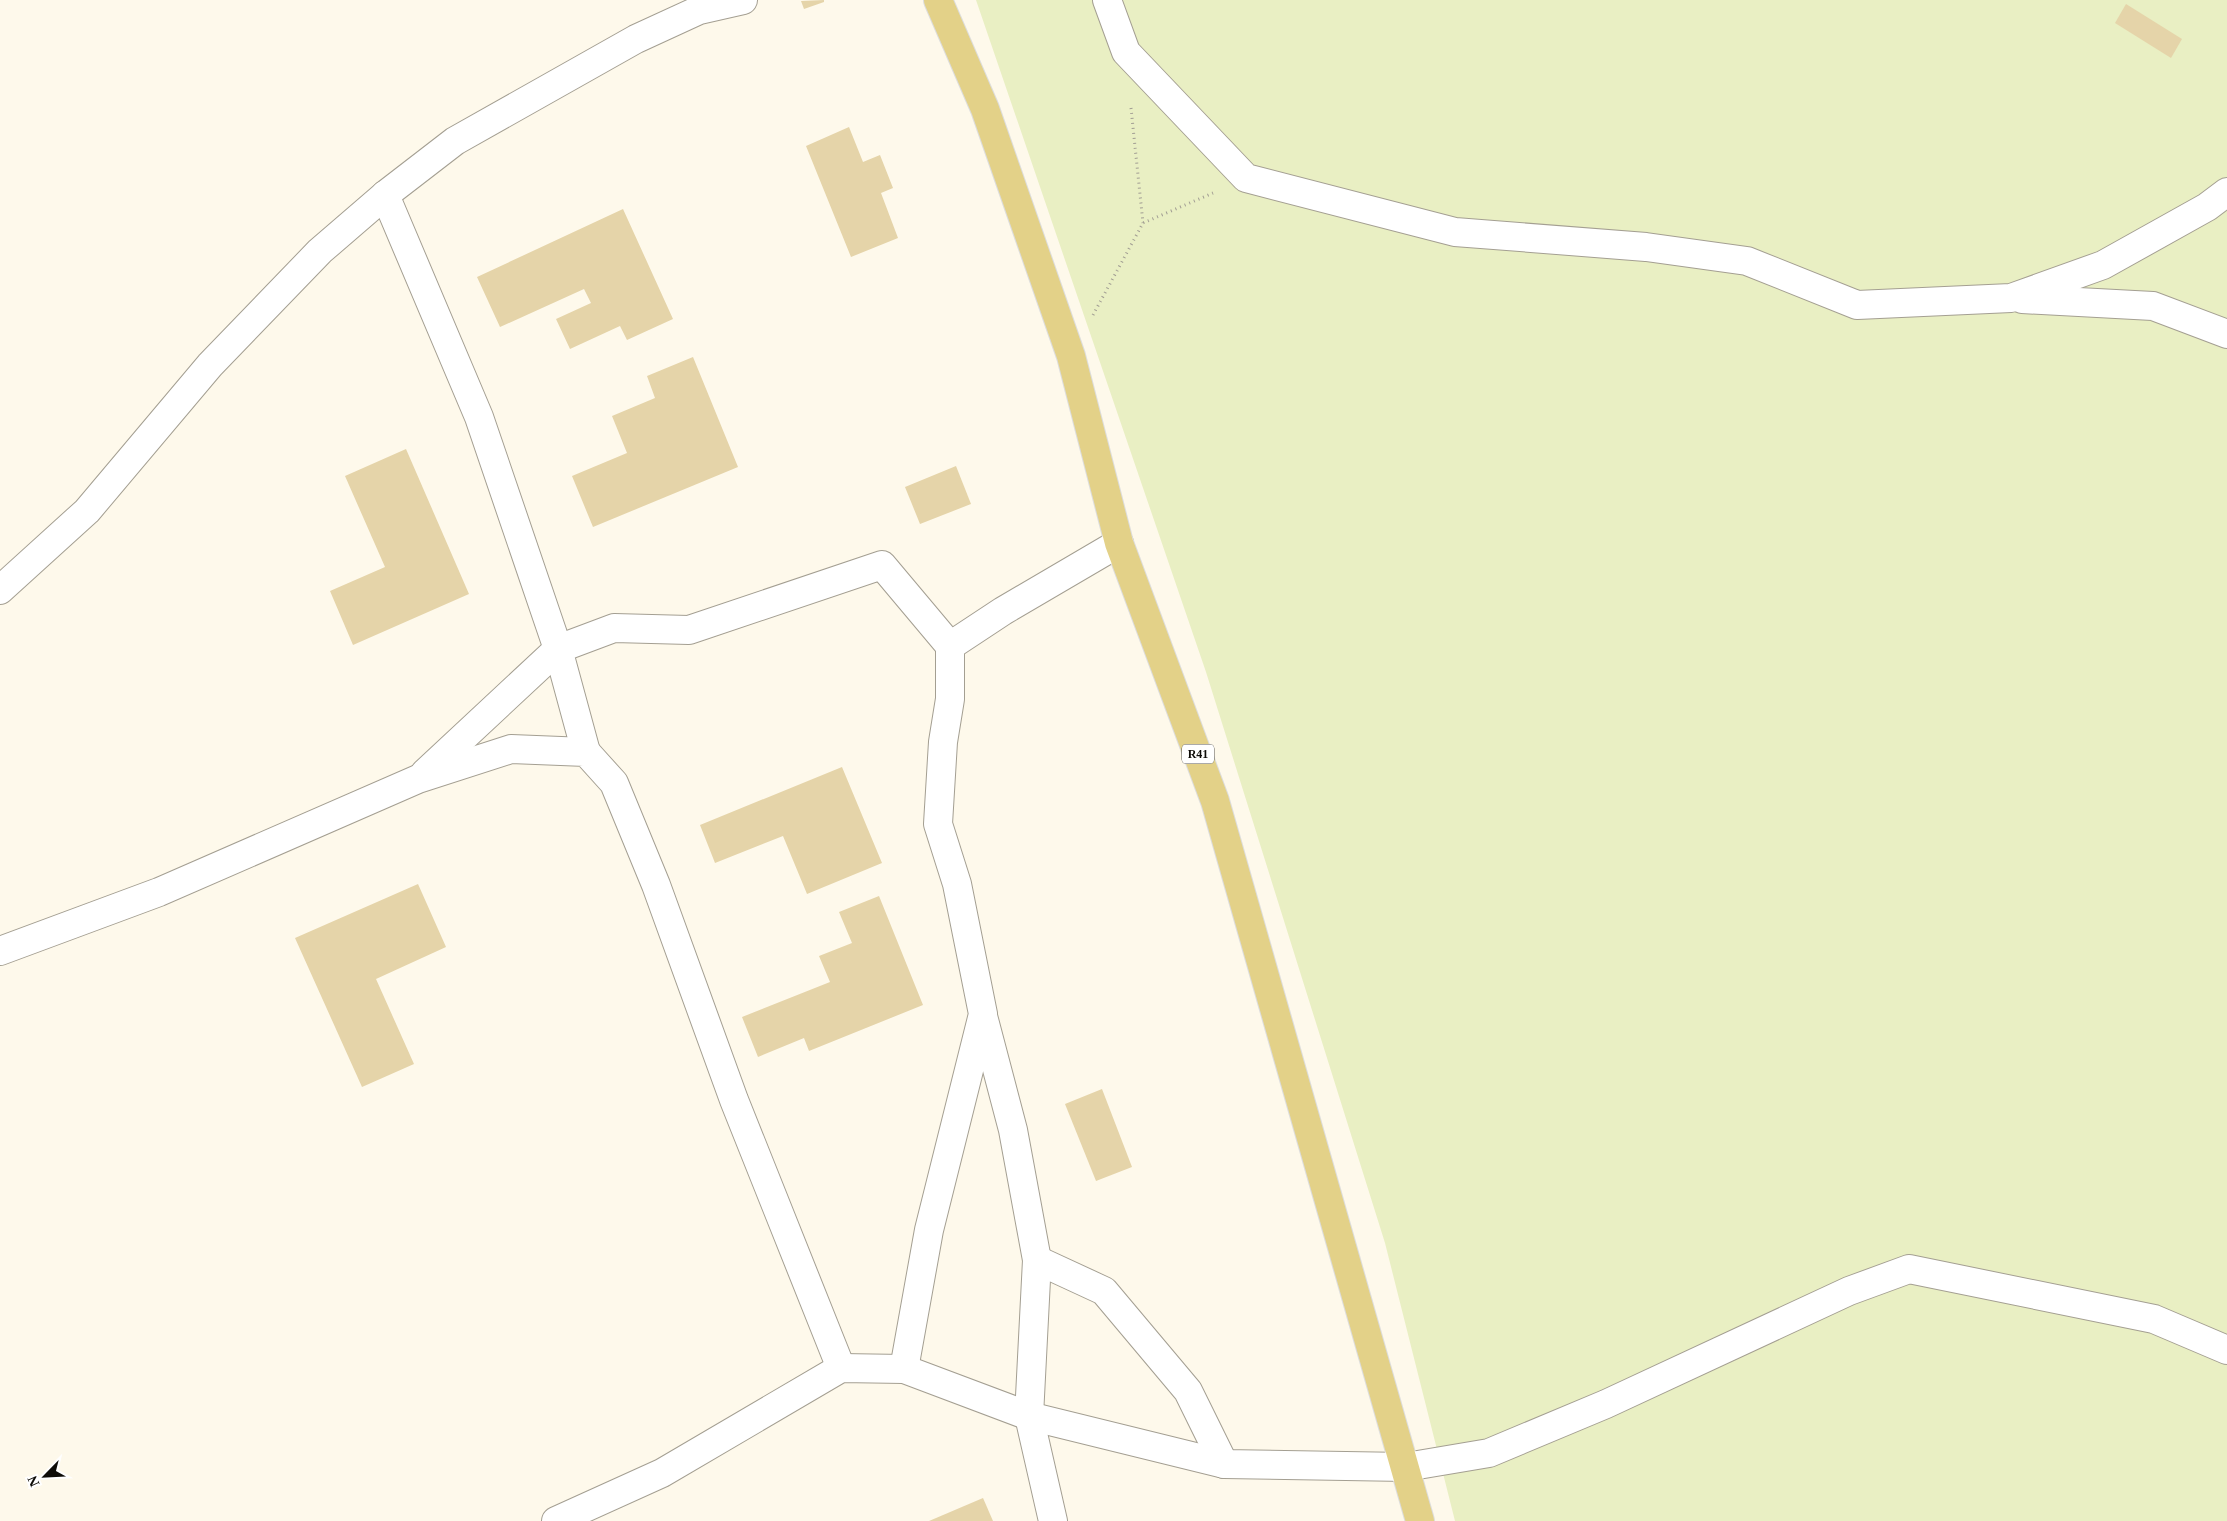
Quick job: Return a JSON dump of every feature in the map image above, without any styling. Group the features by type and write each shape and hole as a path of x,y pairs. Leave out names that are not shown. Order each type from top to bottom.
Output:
{"main road":[{"name":"R41","path":"938,0 985,110 1071,356 1119,543 1216,801 1420,1521"}],"street":[{"path":"0,590 87,511 210,365 320,252 385,196 455,141 636,39 699,10 743,0"},
{"path":"1107,0 1126,52 1246,178 1455,232 1646,247 1747,261 1857,305 2011,298 2153,306 2227,334"},
{"path":"2011,298 2103,265 2207,207 2227,192"},
{"path":"385,196 479,417 558,649 586,752 614,783 656,885 734,1100 841,1368"},
{"path":"950,646 1003,611 1119,543"},
{"path":"418,780 558,649 614,628 690,630 882,565 950,646 950,699 943,742 938,824 957,884 982,1014 1012,1130 1037,1260 1029,1416 1053,1521"},
{"path":"0,951 159,892 418,780 511,749 586,752"},
{"path":"904,1369 929,1230 982,1014"},
{"path":"1037,1260 1104,1291 1188,1391 1224,1464"},
{"path":"556,1521 662,1473 841,1368 904,1369 1029,1416 1224,1464 1406,1467 1489,1452 1615,1400 1849,1291 1909,1269 2154,1319 2227,1350"}],"path":[{"path":"1071,356 1143,224 1126,52"},
{"path":"1143,224 1246,178"}],"green space":[{"path":"976,0 2227,0 2227,1521 1455,1521 1385,1243 1206,672"}],"building":[{"path":"824,0 824,2 804,9 801,1"},
{"path":"2126,4 2182,39 2171,58 2115,23"},
{"path":"849,127 863,162 880,155 893,188 881,193 898,238 851,257 806,146"},
{"path":"623,209 673,319 627,340 620,326 570,349 556,319 591,303 584,289 500,327 477,277"},
{"path":"693,357 738,467 593,527 572,476 627,453 612,416 655,398 647,376"},
{"path":"406,449 469,594 353,645 330,591 385,567 345,476"},
{"path":"956,466 971,504 920,524 905,487"},
{"path":"842,767 882,863 807,894 783,836 715,863 700,825"},
{"path":"418,884 446,947 376,979 414,1064 362,1087 295,938"},
{"path":"879,896 923,1005 809,1051 804,1038 758,1057 742,1017 830,982 819,956 852,943 839,912"},
{"path":"1102,1089 1132,1167 1096,1181 1065,1104"},
{"path":"983,1498 993,1521 929,1521"}]}
